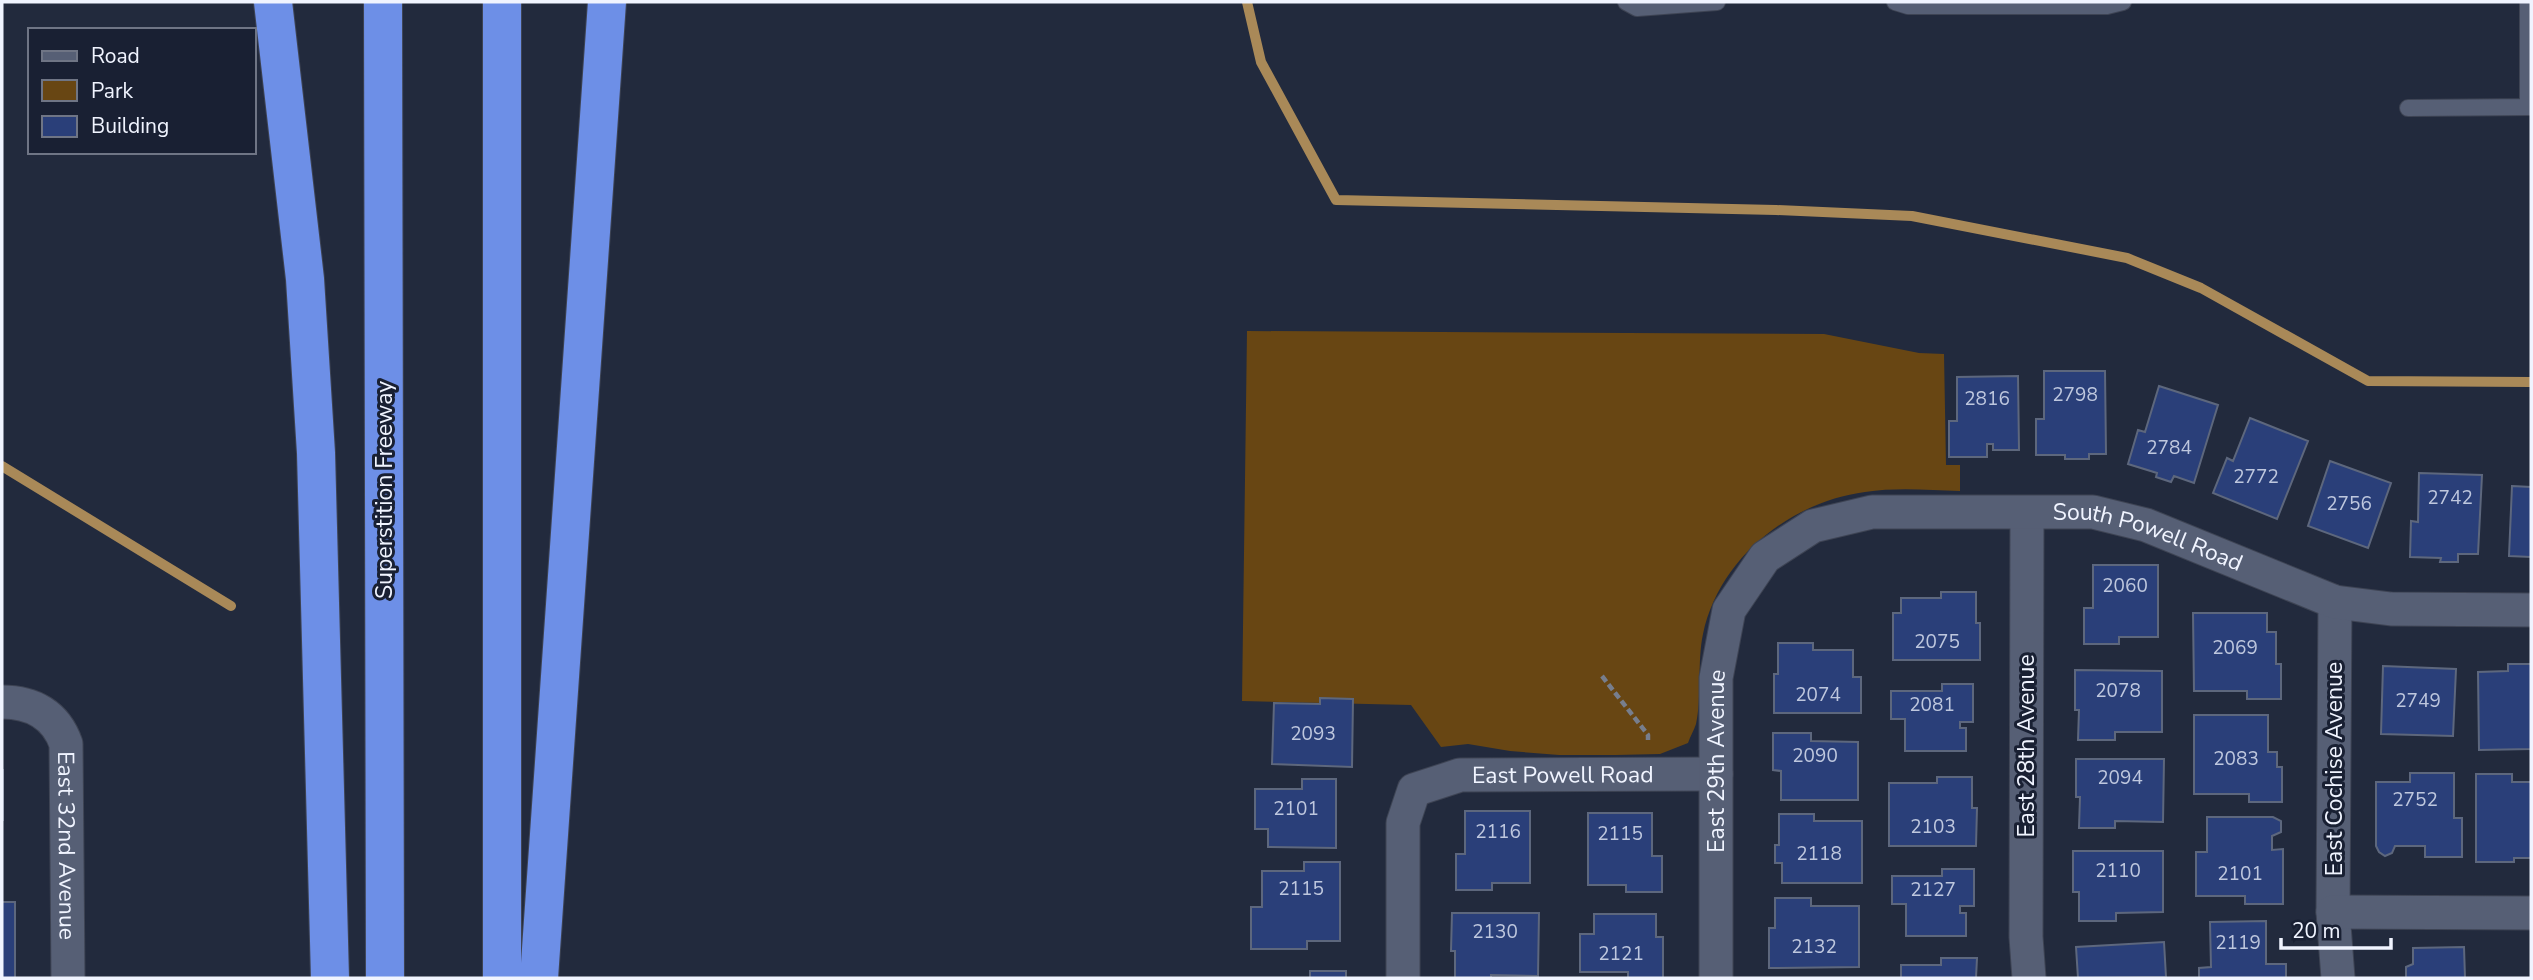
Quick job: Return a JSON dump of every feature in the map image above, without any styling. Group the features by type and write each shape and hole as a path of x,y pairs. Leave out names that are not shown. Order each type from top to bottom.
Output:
{"highway":[{"path":"273,2 305,279 316,453 330,978"},
{"name":"Superstition Freeway","path":"383,2 385,978"},
{"path":"502,2 502,978"},
{"path":"540,978 607,2"}],"street":[{"name":"South Powell Road","path":"1765,557 1813,526 1872,512 2093,512 2146,525 2334,602 2391,609 2531,610"},
{"name":"East 28th Avenue","path":"2027,513 2026,937 2029,978"},
{"name":"East 29th Avenue","path":"1716,978 1716,678 1729,610 1765,557"},
{"name":"East Cochise Avenue","path":"2334,602 2333,912 2339,978"},
{"name":"East 32nd Avenue","path":"2,702 31,706 51,718 61,730 67,757 68,978"},
{"name":"East Powell Road","path":"1403,978 1403,823 1414,790 1460,775 1716,774"},
{"path":"2333,912 2531,913"}],"lane":[{"path":"1626,2 1637,8 1717,2"},
{"path":"1895,2 1908,6 2107,6 2123,2"},
{"path":"2408,108 2530,107 2528,2"}],"path":[{"path":"1602,676 1648,735 1648,774"}],"green space":[{"path":"1247,331 1824,334 1919,353 1944,354 1946,465 1960,465 1960,491 1889,490 1837,498 1785,521 1762,538 1742,558 1711,606 1701,645 1698,714 1688,743 1660,754 1616,755 1559,755 1468,744 1441,747 1411,705 1242,701"}],"building":[{"path":"2044,371 2105,371 2106,454 2089,454 2089,459 2065,459 2065,455 2036,455 2036,419 2044,419"},
{"path":"2018,376 2019,450 1993,450 1993,444 1987,444 1987,457 1949,457 1949,421 1957,421 1957,377"},
{"path":"2159,386 2218,405 2194,483 2174,476 2171,482 2156,477 2157,473 2128,464 2138,430 2145,432"},
{"path":"2250,418 2308,441 2277,519 2213,493 2227,458 2233,461"},
{"path":"2330,461 2391,483 2368,548 2308,526"},
{"path":"2419,473 2482,475 2478,554 2458,554 2458,562 2440,562 2441,558 2410,557 2411,521 2418,522"},
{"path":"2512,486 2531,487 2531,557 2509,556"},
{"path":"2093,565 2158,565 2158,637 2119,637 2119,644 2084,644 2084,608 2093,608"},
{"path":"1941,592 1976,592 1976,623 1980,623 1980,660 1893,660 1893,613 1901,613 1901,598 1941,598"},
{"path":"2193,613 2267,613 2267,632 2276,632 2276,664 2281,664 2281,699 2247,699 2247,691 2194,691"},
{"path":"1778,643 1813,643 1813,650 1853,650 1853,677 1861,677 1861,713 1774,713 1774,674 1778,674"},
{"path":"2508,664 2531,664 2531,749 2479,750 2478,672 2508,671"},
{"path":"2383,666 2456,669 2453,736 2381,734"},
{"path":"2075,670 2162,671 2162,732 2115,732 2115,740 2078,740 2079,710 2075,710"},
{"path":"1942,684 1973,684 1973,722 1960,722 1960,728 1966,728 1966,751 1905,751 1905,719 1891,719 1891,691 1942,691"},
{"path":"1320,698 1353,699 1352,767 1272,764 1274,703 1320,704"},
{"path":"2194,715 2268,715 2268,752 2277,752 2277,767 2282,767 2282,802 2249,802 2249,794 2194,794"},
{"path":"1773,733 1811,733 1811,741 1858,742 1858,800 1781,800 1781,771 1773,770"},
{"path":"2076,759 2164,759 2163,822 2115,821 2115,828 2079,828 2080,797 2076,797"},
{"path":"3,770 3,820 2,820"},
{"path":"2410,773 2454,773 2454,818 2462,818 2462,857 2425,857 2425,846 2395,846 2392,853 2385,856 2379,852 2376,846 2376,782 2410,782"},
{"path":"2476,774 2512,774 2512,782 2531,782 2531,858 2514,858 2514,862 2476,862"},
{"path":"1937,777 1972,777 1972,808 1977,808 1976,846 1889,846 1889,783 1937,783"},
{"path":"1302,779 1336,779 1336,848 1268,847 1268,829 1255,829 1255,789 1302,789"},
{"path":"1465,811 1530,811 1530,883 1492,883 1492,890 1456,890 1456,854 1465,854"},
{"path":"1588,813 1652,813 1652,856 1662,856 1662,892 1626,892 1626,885 1588,885"},
{"path":"1779,814 1814,814 1814,821 1862,821 1862,883 1782,883 1782,863 1775,863 1775,845 1779,845"},
{"path":"2207,817 2273,817 2281,821 2281,832 2272,836 2272,850 2283,849 2283,904 2245,904 2245,896 2196,896 2196,852 2207,852"},
{"path":"2073,851 2163,851 2163,912 2116,913 2116,921 2079,921 2079,892 2073,892"},
{"path":"1304,862 1340,862 1340,941 1307,941 1307,949 1251,949 1251,907 1262,907 1262,871 1304,871"},
{"path":"1942,869 1974,869 1974,906 1960,906 1960,913 1966,913 1966,936 1906,936 1906,904 1892,904 1892,876 1942,876"},
{"path":"1775,898 1811,898 1811,906 1859,906 1859,967 1769,968 1769,928 1775,928"},
{"path":"2,902 15,902 15,978 2,978"},
{"path":"1452,913 1539,913 1538,976 1491,975 1491,978 1455,978 1455,951 1451,951"},
{"path":"1594,914 1656,914 1656,937 1663,937 1663,978 1628,978 1628,972 1580,972 1580,934 1594,934"},
{"path":"2266,921 2266,964 2286,964 2286,978 2199,978 2199,968 2211,967 2210,922"},
{"path":"2164,942 2166,977 2078,978 2076,947"},
{"path":"2464,947 2465,978 2406,978 2406,967 2413,964 2413,948"},
{"path":"1941,958 1977,958 1976,978 1901,978 1901,965 1941,965"},
{"path":"1310,971 1346,971 1346,978 1310,978"}],"waterway":[{"path":"1247,2 1261,62 1336,200 1776,210 1912,216 2127,258 2201,288 2368,381 2531,382"},
{"path":"2,466 231,606"}]}
